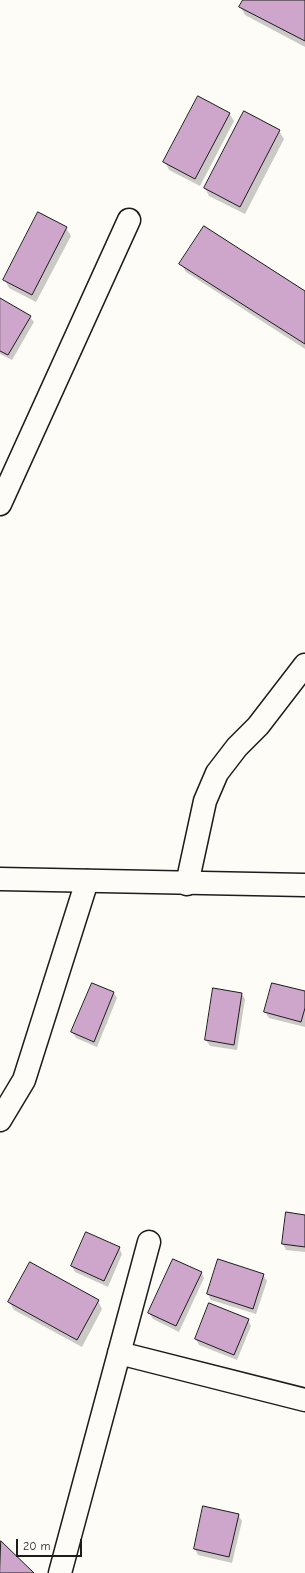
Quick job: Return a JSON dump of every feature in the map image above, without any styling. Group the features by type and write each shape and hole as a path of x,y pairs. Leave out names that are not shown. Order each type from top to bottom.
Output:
{"street":[{"path":"0,504 129,220"},
{"path":"186,884 205,801 217,773 237,747 258,726 305,665"},
{"path":"0,879 186,884 305,885"},
{"path":"0,1120 24,1080 87,881"},
{"path":"60,1573 149,1242"},
{"path":"119,1353 305,1400"}],"building":[{"path":"243,0 305,0 305,41 239,7"},
{"path":"198,96 230,113 195,179 163,162"},
{"path":"244,111 280,130 240,207 204,188"},
{"path":"38,212 67,227 32,295 3,280"},
{"path":"204,226 305,291 305,344 179,264"},
{"path":"0,298 31,316 8,355 0,351"},
{"path":"92,983 114,992 94,1042 71,1032"},
{"path":"272,983 305,991 305,1008 301,1022 264,1012"},
{"path":"213,988 242,993 234,1045 205,1040"},
{"path":"286,1212 305,1215 305,1247 282,1244"},
{"path":"86,1232 120,1247 104,1281 71,1266"},
{"path":"173,1259 202,1272 176,1326 148,1313"},
{"path":"218,1259 264,1274 253,1309 207,1294"},
{"path":"30,1262 99,1300 77,1340 8,1302"},
{"path":"209,1303 249,1319 234,1355 195,1339"},
{"path":"203,1506 239,1514 229,1557 194,1549"},
{"path":"1,1541 34,1573 0,1573"}]}
